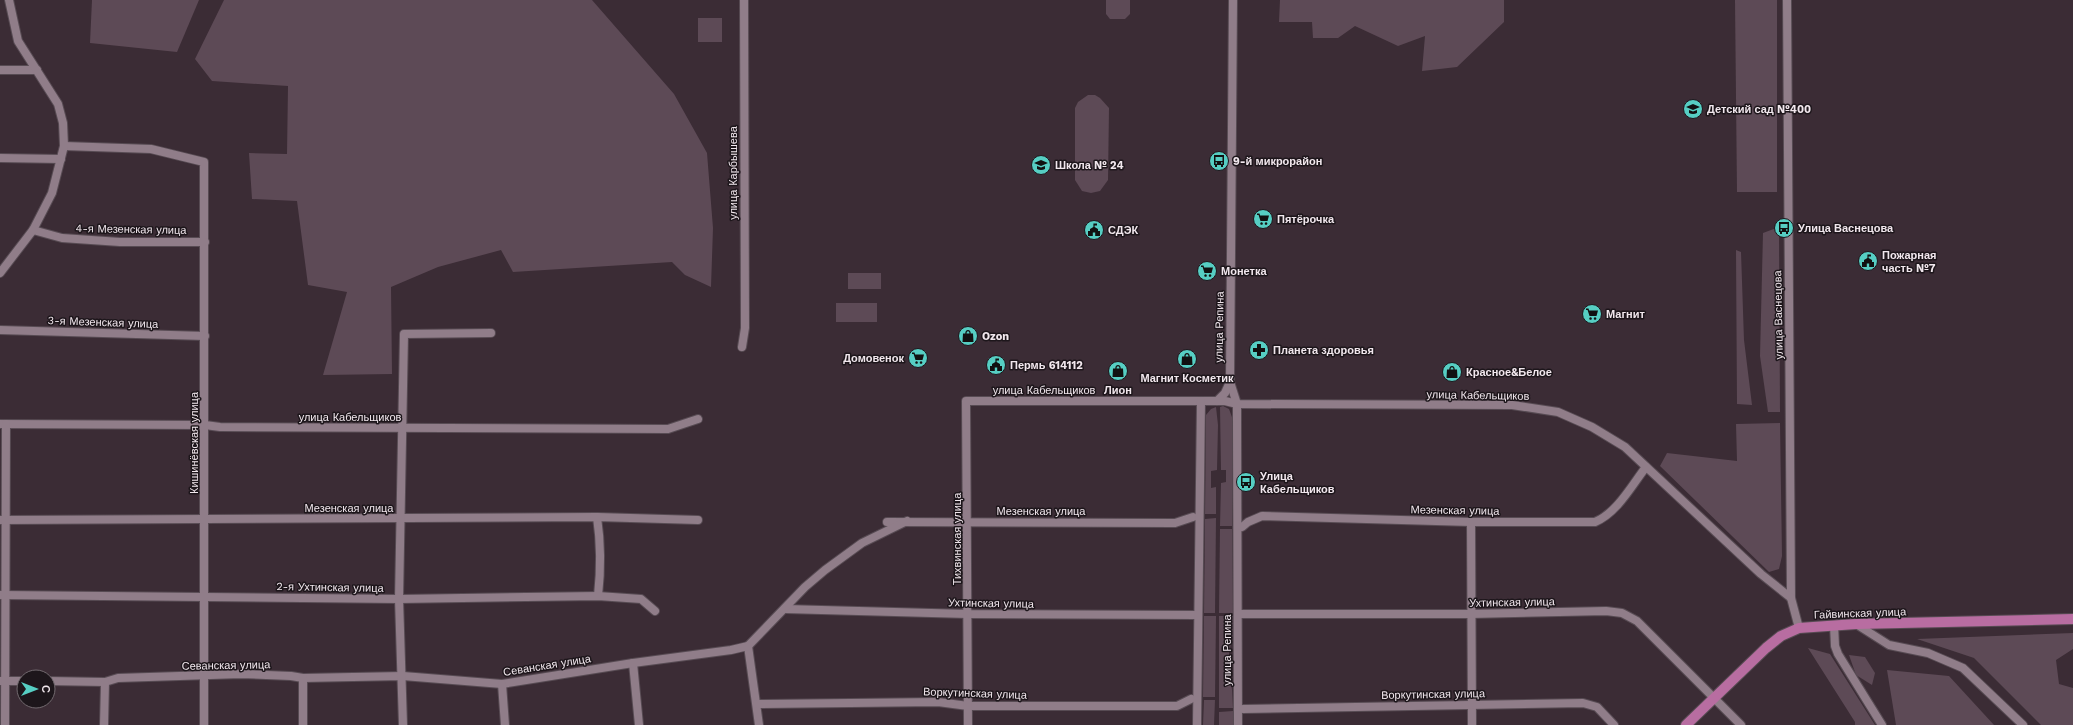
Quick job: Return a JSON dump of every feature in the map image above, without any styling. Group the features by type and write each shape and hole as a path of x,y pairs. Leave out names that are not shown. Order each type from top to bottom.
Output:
{"main road":[{"name":"Гайвинская улица","path":"1686,725 1766,648 1781,636 1799,628 1856,624 2073,619"}],"street":[{"path":"0,273 33,230 52,194 64,146 63,122 58,104 18,41 9,0"},
{"name":"улица Карбышева","path":"742,347 745,328 744,0"},
{"name":"улица Репина","path":"1233,0 1230,382 1237,404 1238,725"},
{"name":"улица Васнецова","path":"1787,0 1791,598 1799,628"},
{"path":"0,70 37,70"},
{"name":"Кишинёвская улица","path":"64,146 151,149 204,162 204,725"},
{"path":"0,158 61,159"},
{"name":"4-я Мезенская улица","path":"33,230 62,238 120,242 204,242"},
{"name":"3-я Мезенская улица","path":"0,330 205,336"},
{"path":"403,725 403,676 399,599 404,334 491,333"},
{"path":"1217,401 1225,393 1230,382"},
{"name":"улица Кабельщиков","path":"966,401 1217,401 1237,404 1473,405 1537,408 1558,412 1592,427 1624,447 1761,574 1791,598"},
{"name":"Тихвинская улица","path":"966,401 968,521 968,725"},
{"path":"1197,725 1201,401"},
{"name":"улица Кабельщиков","path":"3,424 205,425 220,427 403,429 668,429 698,419"},
{"path":"3,424 2,595 5,725"},
{"name":"Мезенская улица","path":"1242,527 1248,522 1262,516 1471,522 1595,522 1604,518 1612,510 1646,467"},
{"path":"597,517 601,556 598,596"},
{"name":"Мезенская улица","path":"2,520 597,517 698,520"},
{"name":"Мезенская улица","path":"887,522 1175,522 1193,517"},
{"path":"759,725 748,646 805,587 851,550 907,521"},
{"path":"1471,522 1470,614 1472,725"},
{"name":"2-я Ухтинская улица","path":"2,595 399,599 598,596 642,599 655,612"},
{"name":"Ухтинская улица","path":"785,609 968,614 1198,615"},
{"name":"Ухтинская улица","path":"1238,614 1470,614 1606,611 1622,613 1637,621 1741,725"},
{"path":"1856,624 1889,645 1928,653 1962,668 2023,725"},
{"path":"1834,625 1835,646 1838,654 1882,725"},
{"name":"Севанская улица","path":"56,681 105,682 118,678 205,675 277,675 303,678 403,676 502,684 632,663 731,650 748,646"},
{"path":"632,663 639,725"},
{"path":"303,678 303,725"},
{"path":"3,681 16,681"},
{"path":"104,725 105,682"},
{"path":"502,684 505,725"},
{"name":"Воркутинская улица","path":"757,704 938,702 968,706 1177,706 1191,699"},
{"name":"Воркутинская улица","path":"1243,709 1583,702 1597,707 1614,725"}],"shaded area":[{"path":"92,0 199,0 177,52 90,43"},
{"path":"224,0 592,0 674,94 707,153 713,228 711,287 685,275 672,262 513,272 501,250 438,267 391,287 392,374 323,375 347,292 308,285 297,201 252,199 249,153 287,154 288,86 212,81 195,59"},
{"path":"1106,0 1130,0 1130,14 1125,19 1110,19 1106,14"},
{"path":"1280,0 1504,0 1504,22 1457,67 1422,71 1425,36 1398,46 1355,26 1338,38 1313,38 1312,22 1279,22"},
{"path":"1735,0 1777,0 1777,192 1737,192"},
{"path":"698,18 722,18 722,42 698,42"},
{"path":"1088,95 1095,95 1100,98 1109,108 1108,180 1100,191 1091,193 1082,191 1075,180 1075,108 1078,102"},
{"path":"1779,227 1780,412 1768,412 1760,356 1763,233"},
{"path":"1736,250 1741,252 1744,340 1752,405 1737,404"},
{"path":"848,273 881,273 881,289 848,289"},
{"path":"836,303 877,303 877,322 836,322"},
{"path":"1223,406 1229,409 1233,420 1232,526 1220,526 1221,483 1226,482 1226,470 1221,470 1220,407"},
{"path":"1216,407 1218,425 1217,470 1211,471 1211,488 1216,487 1216,514 1205,514 1206,415 1211,409"},
{"path":"1780,423 1782,556 1779,569 1769,572 1660,466 1667,453 1737,461 1736,424"},
{"path":"1216,518 1215,613 1204,613 1205,519"},
{"path":"1220,529 1232,529 1233,613 1219,613"},
{"path":"1204,616 1216,616 1215,697 1203,697"},
{"path":"1219,616 1233,616 1233,636 1229,652 1229,678 1232,689 1233,708 1219,708"},
{"path":"2073,633 2073,649 2056,660 2059,684 2073,688 2073,725 2041,725 1974,658 1917,639"},
{"path":"1808,648 1830,654 1875,725 1855,725 1855,722"},
{"path":"1849,655 1865,657 1875,673 1872,685 1856,675"},
{"path":"1887,670 1949,676 1994,725 1896,725"},
{"path":"1204,700 1215,700 1214,725 1203,725"},
{"path":"1233,711 1233,725 1219,725 1219,712"}],"place":[{"name":"Детский сад №400","path":"1693,109"},
{"name":"9-й микрорайон","path":"1219,161"},
{"name":"Школа № 24","path":"1041,165"},
{"name":"Пятёрочка","path":"1263,219"},
{"name":"Улица Васнецова","path":"1784,228"},
{"name":"СДЭК","path":"1094,230"},
{"name":"Пожарная часть №7","path":"1868,261"},
{"name":"Монетка","path":"1207,271"},
{"name":"Магнит","path":"1592,314"},
{"name":"Ozon","path":"968,336"},
{"name":"Планета здоровья","path":"1259,350"},
{"name":"Домовенок","path":"918,358"},
{"name":"Магнит Косметик","path":"1187,359"},
{"name":"Пермь 614112","path":"996,365"},
{"name":"Лион","path":"1118,371"},
{"name":"Красное&Белое","path":"1452,372"},
{"name":"Улица Кабельщиков","path":"1246,482"}]}
